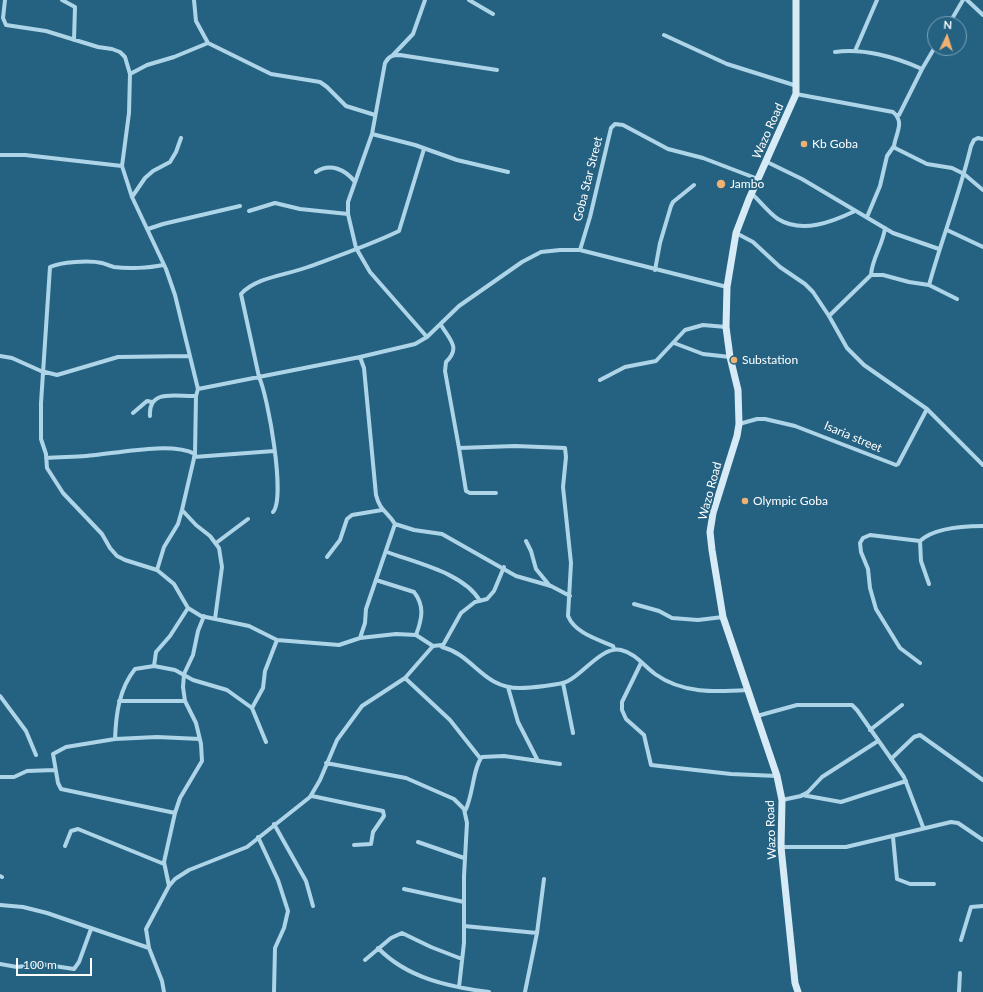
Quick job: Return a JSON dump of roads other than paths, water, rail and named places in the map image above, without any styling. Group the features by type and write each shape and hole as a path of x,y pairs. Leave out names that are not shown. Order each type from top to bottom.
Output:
{"main road":[{"name":"Wazo Road","path":"796,0 798,86 767,162 751,193 736,233 727,287 726,327 730,357 738,390 739,424 737,436 713,513 710,532 723,617 777,776 782,800 781,847 795,983 798,992"}],"street":[{"path":"5,0 3,18 6,25 46,31 120,52 126,57 130,74 129,113 122,166 132,197 148,229 175,295 198,389 196,396 194,456 182,510 178,524 164,547 157,570"},
{"path":"62,0 72,4 75,7 74,40"},
{"path":"194,0 196,21 208,42 271,74 284,78 320,82 346,106 375,115"},
{"path":"426,0 413,34 393,55 388,58 386,63 372,134 348,202 348,214 356,248 378,283 428,337"},
{"path":"469,0 493,14"},
{"path":"855,51 877,0"},
{"path":"954,16 963,0"},
{"path":"967,0 983,15"},
{"path":"664,35 727,64 798,86"},
{"path":"130,74 148,65 174,57 208,42"},
{"path":"835,52 855,51 904,61 922,69"},
{"path":"393,55 497,70"},
{"path":"896,115 898,115 930,56"},
{"path":"796,94 889,110 896,115 899,128 894,146 887,156 880,186 867,217"},
{"name":"Goba Star Street","path":"580,250 590,217 611,128 615,124 623,125 668,149 703,158 758,178"},
{"path":"372,134 457,160 508,172"},
{"path":"132,197 145,178 153,171 170,162 176,152 181,138"},
{"path":"929,285 939,249 948,230 974,140 978,138 983,139"},
{"path":"894,146 898,150 927,164 952,168 964,174 983,190"},
{"path":"273,512 277,508 278,476 264,388 259,377 241,294 246,288 255,284 307,267 399,231 424,149"},
{"path":"0,155 25,155 122,166"},
{"path":"767,162 802,179 893,234 939,249"},
{"path":"316,172 327,167 343,170 349,173 355,182"},
{"path":"655,270 660,243 671,206 673,202 694,185"},
{"path":"751,193 778,219 789,224 806,226 823,224 855,211"},
{"path":"249,211 275,203 300,209 348,214"},
{"path":"148,229 163,224 240,206"},
{"path":"829,316 871,275 872,262 882,243 885,228"},
{"path":"948,230 983,247"},
{"path":"736,233 753,242 780,267 805,284 813,292 829,316 847,348 864,365 927,409 983,465"},
{"path":"198,389 360,358 415,344 428,337 459,306 522,262 541,252 580,250 727,287"},
{"path":"163,264 113,267 101,262 61,263 50,267 41,403 41,439 47,468 59,488 102,534 110,548 117,556 125,560 157,570 174,584 188,608 204,616 249,626 277,640 339,645 360,638 396,634 416,635 433,646 442,646 453,650 491,681 508,687 521,688 569,681 607,652 614,649 626,651 637,658 641,663 664,681 682,688 723,692 748,690"},
{"path":"871,275 883,275 909,282 929,285 957,299"},
{"path":"441,325 451,341 454,351 446,362 445,371 466,491 470,493 496,493"},
{"path":"600,380 625,367 656,361 685,330 703,325 726,327"},
{"path":"674,343 703,354 730,357"},
{"path":"0,356 12,358 44,372 63,374 102,360 118,357 189,356"},
{"path":"360,358 364,368 376,495 379,507 390,515 395,524 414,530 442,534 523,578 551,586 570,596"},
{"path":"150,416 150,407 155,398 162,396 196,396"},
{"path":"133,413 147,401 152,402"},
{"name":"Isaria street","path":"739,424 757,419 765,419 795,426 896,465 898,464 927,409"},
{"path":"458,448 508,446 565,448 566,457 563,487 571,563 568,616 571,623 583,633 612,646 614,649"},
{"path":"46,458 85,456 143,449 185,450 194,456 274,451"},
{"path":"182,510 216,543 219,548 222,567 215,619"},
{"path":"328,557 340,540 347,519 352,515 382,510"},
{"path":"216,543 248,519"},
{"path":"360,638 365,623 366,609 387,552 395,524"},
{"path":"920,663 900,648 876,609 870,588 868,569 861,552 860,543 863,538 870,535 920,541 928,535 944,531 983,526"},
{"path":"526,541 531,550 536,569 551,586"},
{"path":"920,541 921,561 929,584"},
{"path":"387,552 443,572 472,589 480,601"},
{"path":"442,647 461,613 476,602 488,599 494,591 504,567"},
{"path":"376,580 414,592 418,597 422,605 422,620 416,635"},
{"path":"634,604 659,611 672,618 698,620 723,617"},
{"path":"154,666 156,652 170,636 188,608"},
{"path":"169,886 164,864 175,813 180,798 201,763 202,751 196,723 185,701 184,674 193,655 198,631 204,616"},
{"path":"252,708 263,688 265,671 277,640"},
{"path":"164,992 163,984 149,948 146,926 169,886 175,879 189,870 233,854 247,847 274,824 312,796 337,740 356,711 405,678 433,646"},
{"path":"641,663 622,702 622,710 626,719 644,735 651,765 731,774 777,776"},
{"path":"115,739 119,701 125,685 135,669 154,666 184,674 194,680 227,690 252,708 266,742"},
{"path":"405,678 450,720 480,758"},
{"path":"563,683 573,733"},
{"path":"508,687 518,722 538,761"},
{"path":"0,704 2,697"},
{"path":"2,697 26,731 36,755"},
{"path":"119,701 185,701"},
{"path":"757,716 797,705 840,704 852,706 857,710 906,782 923,828"},
{"path":"870,730 902,705"},
{"path":"890,759 917,735 983,780"},
{"path":"175,813 61,789 55,770 53,754 58,750 115,739 157,737 200,739"},
{"path":"782,800 802,795 812,789 822,776 878,741"},
{"path":"480,758 504,756 560,764"},
{"path":"465,811 470,803 480,758"},
{"path":"326,763 406,778 454,799 465,811 467,823 464,858 464,926 460,987"},
{"path":"0,778 14,778 27,771 55,770"},
{"path":"802,795 841,802 906,782"},
{"path":"312,796 383,811 384,816 373,832 371,844 354,845"},
{"path":"781,847 846,848 946,822 958,823 983,840"},
{"path":"274,824 306,881 313,906"},
{"path":"65,846 71,831 78,829 164,864"},
{"path":"258,837 278,880 288,911 284,928 275,948 274,992"},
{"path":"893,837 897,879 910,884 934,884"},
{"path":"418,842 464,858"},
{"path":"525,992 537,933 544,879"},
{"path":"404,889 464,902"},
{"path":"0,905 35,909 149,948"},
{"path":"961,940 971,907 983,906"},
{"path":"464,926 537,933"},
{"path":"0,964 17,967 41,964 74,969 79,962 91,929"},
{"path":"365,960 378,948 402,933 431,947 462,959"},
{"path":"378,948 399,966 414,974 460,987 489,992"},
{"path":"959,992 960,972"}],"place":[{"name":"Kb Goba","path":"804,144"},
{"name":"Jambo","path":"721,184"},
{"name":"Substation","path":"734,360"},
{"name":"Olympic Goba","path":"745,501"}]}
